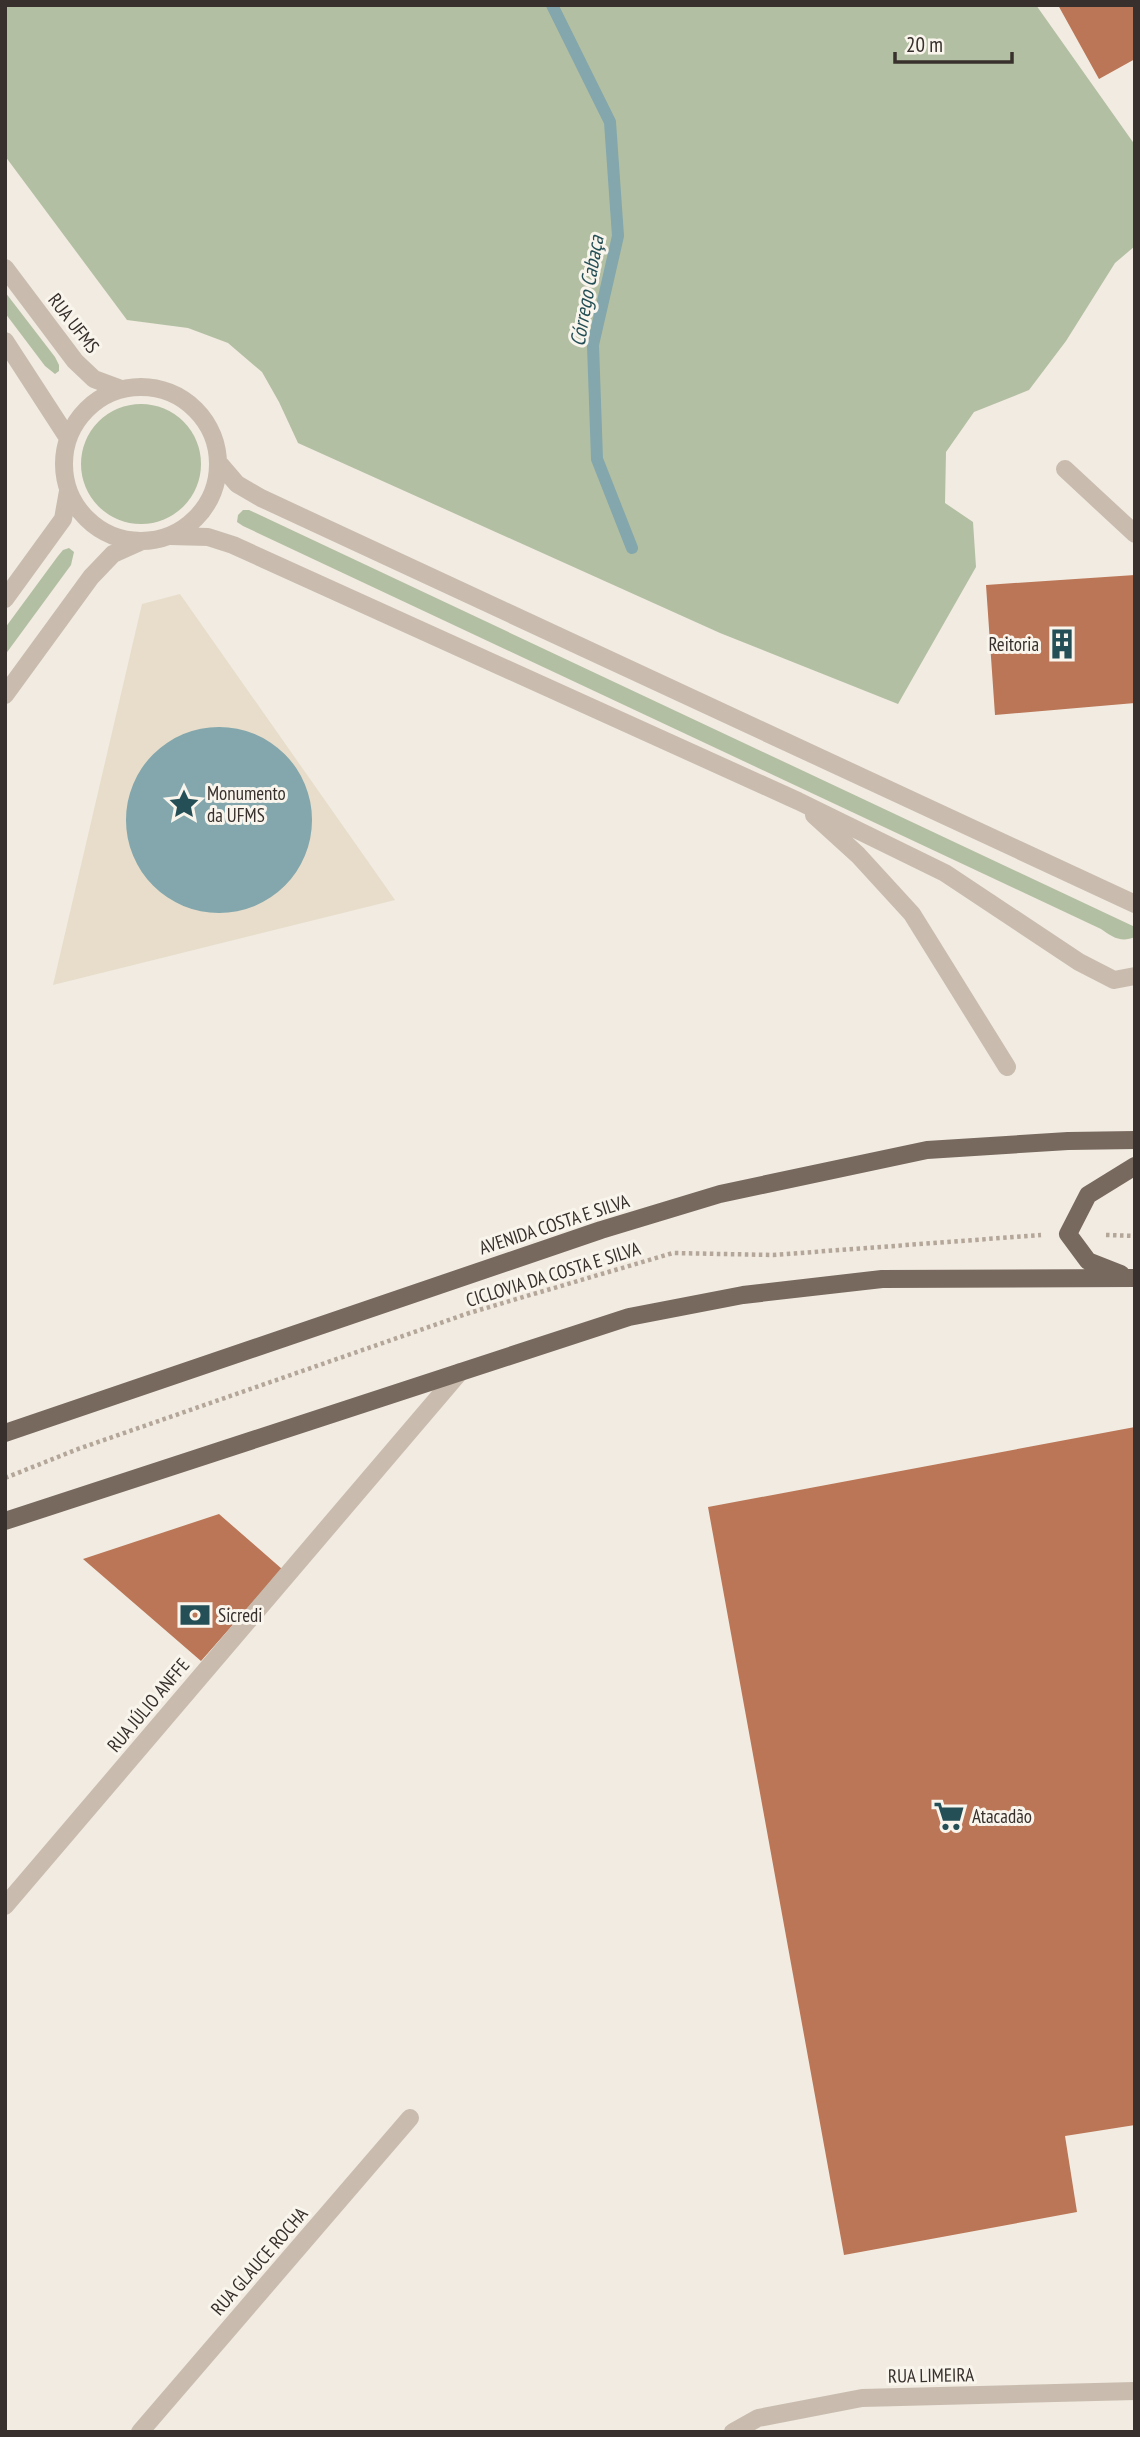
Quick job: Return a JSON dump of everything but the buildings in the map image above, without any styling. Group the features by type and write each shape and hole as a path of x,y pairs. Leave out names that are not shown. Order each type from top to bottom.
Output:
{"main road":[{"name":"AVENIDA COSTA E SILVA","path":"5,1433 601,1230 720,1194 927,1150 1068,1141 1135,1140"},
{"path":"1132,1278 1088,1261 1068,1234 1088,1195 1135,1166"},
{"path":"5,1521 629,1317 743,1295 882,1279 1132,1278"}],"street":[{"name":"RUA UFMS","path":"5,268 75,361 94,379 121,389"},
{"path":"5,341 68,438"},
{"path":"142,541 119,538 97,528 80,512 68,491 63,464 68,438 79,416 98,399 121,389 144,386 167,390 188,402 205,418 215,440 219,463 216,486 206,507 190,524 170,536"},
{"path":"219,463 237,484 261,498 1135,904"},
{"path":"1065,468 1135,534"},
{"path":"5,599 63,519 68,491"},
{"path":"5,695 90,577 113,554 142,541 170,536 208,537 233,545 798,801 945,873 1079,962 1114,980 1135,976"},
{"path":"798,801 858,855 912,914 1007,1067"},
{"name":"RUA JÚLIO ANFFE","path":"5,1906 460,1372"},
{"name":"RUA GLAUCE ROCHA","path":"140,2432 410,2118"},
{"name":"RUA LIMEIRA","path":"733,2432 758,2418 862,2398 1135,2391"}],"path":[{"name":"CICLOVIA DA COSTA E SILVA","path":"5,1478 78,1449 469,1313 673,1253 773,1255 1068,1234 1135,1236"}],"green space":[{"path":"5,5 1036,5 1135,145 1135,246 1115,263 1066,341 1029,390 974,412 946,452 945,503 973,522 976,567 898,704 720,633 298,443 262,372 228,343 188,328 127,320 5,156"},
{"path":"5,292 55,357 59,371 55,374 45,366 5,313"},
{"path":"141,404 164,409 183,422 196,441 201,464 196,487 183,506 164,519 141,524 118,519 99,506 86,487 81,464 86,441 99,422 118,409"},
{"path":"243,510 249,510 1135,927 1135,937 1113,937 1101,929 243,526 237,522 238,515"},
{"path":"69,548 74,552 71,565 5,655 5,628 58,556"}],"shaded area":[{"path":"180,594 395,900 53,985 142,604"}],"water":[{"path":"219,727 254,734 284,755 305,785 312,820 305,855 284,885 254,906 219,913 184,906 154,885 133,855 126,820 133,785 154,755 184,734"}],"waterway":[{"name":"Córrego Cabaça","path":"552,5 610,122 618,236 593,345 597,459 632,548"}],"place":[{"name":"Reitoria","path":"1062,644"},
{"name":"Monumento da UFMS","path":"184,804"},
{"name":"Sicredi","path":"195,1615"},
{"name":"Atacadão","path":"949,1816"}]}
